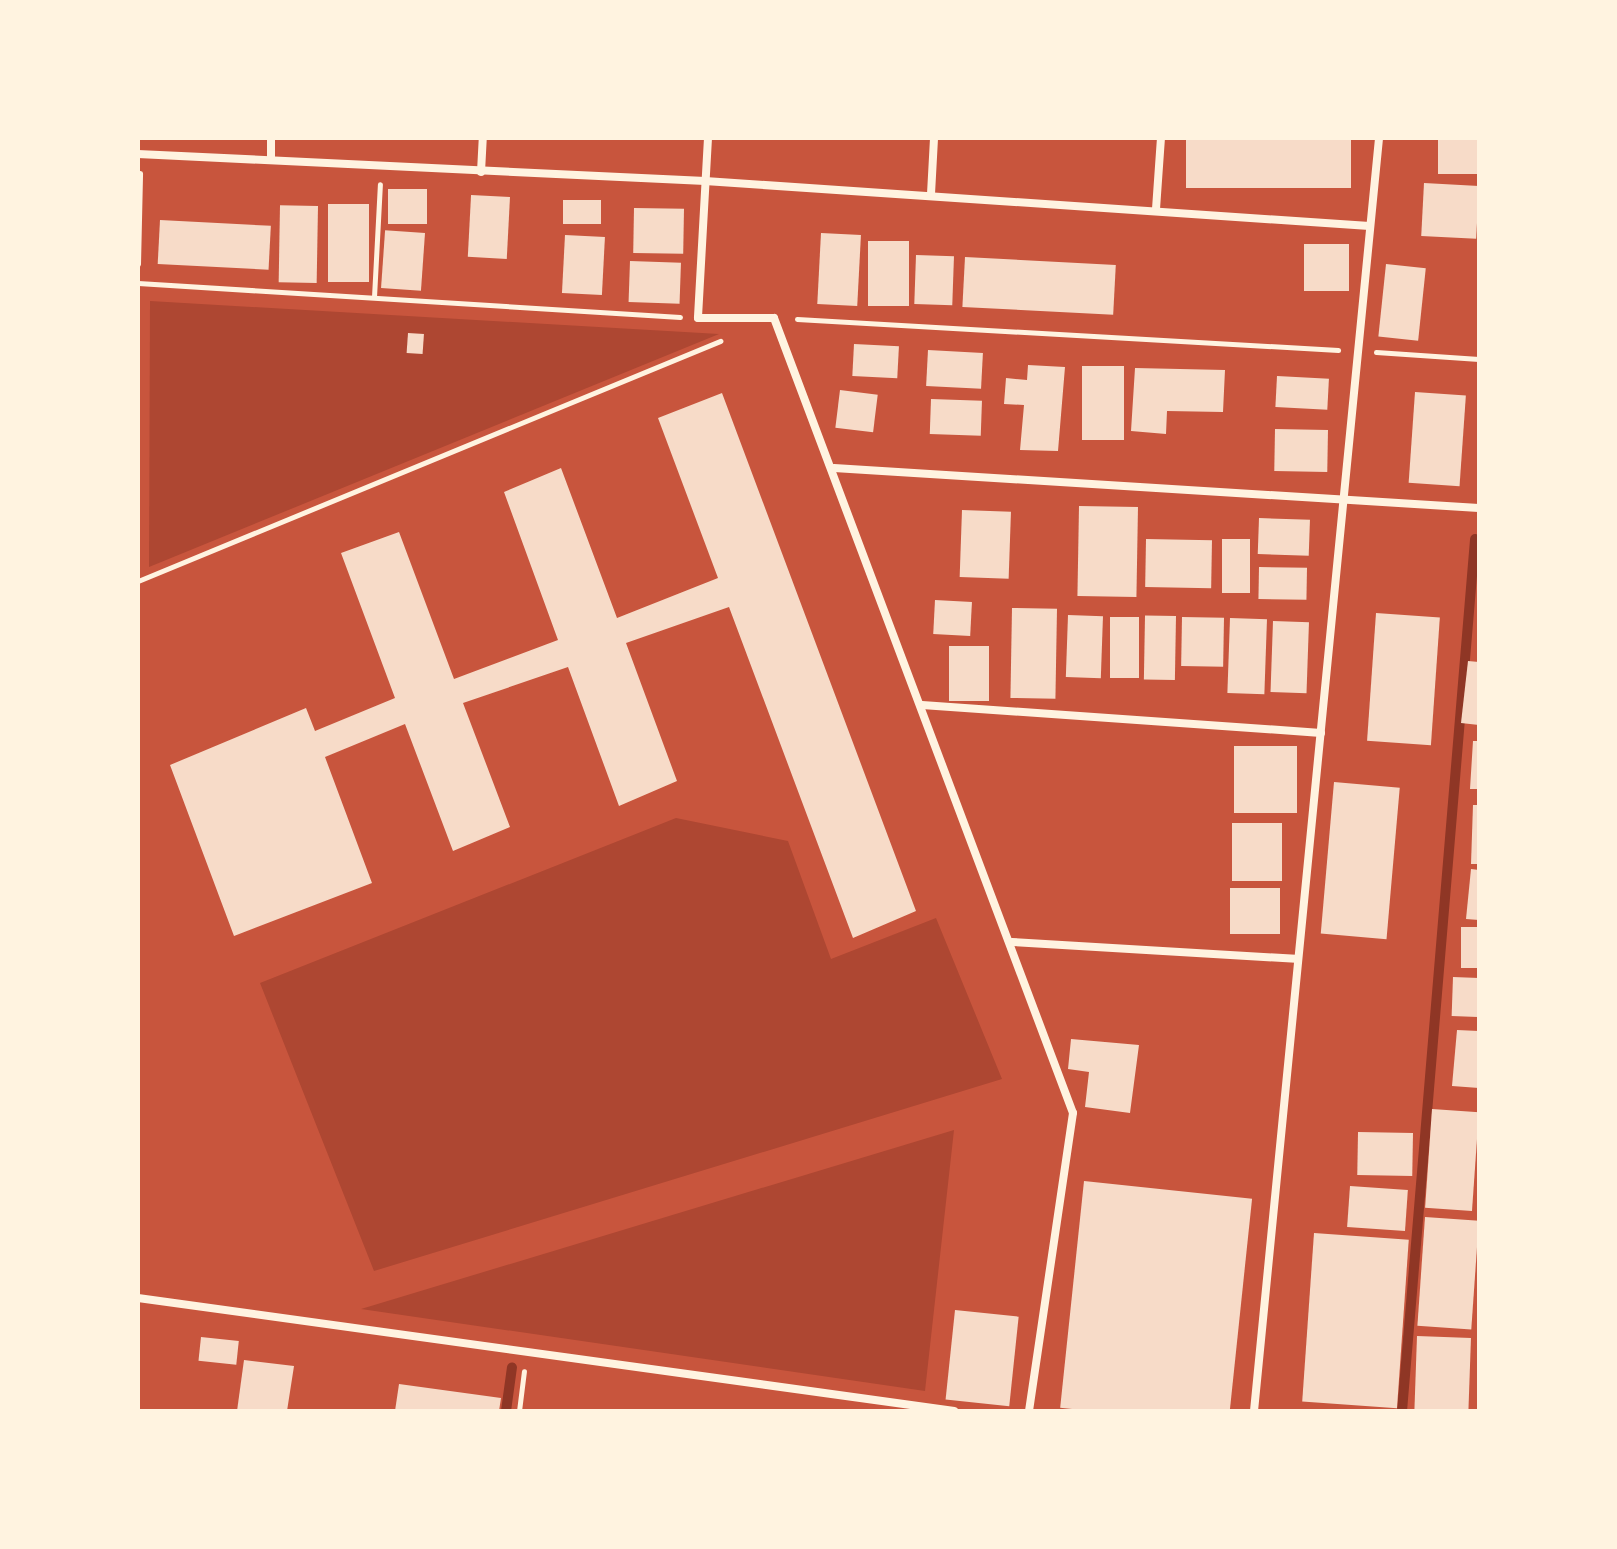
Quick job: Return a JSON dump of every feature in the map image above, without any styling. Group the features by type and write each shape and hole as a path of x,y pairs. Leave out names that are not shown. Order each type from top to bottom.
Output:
{"street":[{"path":"271,138 271,158"},
{"path":"481,172 483,138"},
{"path":"708,138 698,318 774,318 834,468 1073,1113 1029,1411"},
{"path":"931,194 934,138"},
{"path":"1156,209 1161,138"},
{"path":"1254,1411 1295,959 1348,499 1369,226 1379,138"},
{"path":"140,154 271,158 380,167 931,194 1369,226"},
{"path":"834,468 1479,508"},
{"path":"922,705 1321,733"},
{"path":"1012,942 1295,959"},
{"path":"138,1298 954,1411"}],"path":[{"path":"138,264 140,154"},
{"path":"374,297 380,167"},
{"path":"138,283 698,318"},
{"path":"774,318 1479,359"},
{"path":"138,581 730,336"},
{"path":"519,1411 527,1350"}],"shaded area":[{"path":"150,301 719,334 149,567"},
{"path":"676,818 788,841 831,959 936,918 1002,1079 374,1271 260,983"},
{"path":"954,1130 925,1391 361,1309"}],"building":[{"path":"1186,138 1351,138 1351,188 1186,188"},
{"path":"1438,138 1479,138 1479,174 1438,174"},
{"path":"1424,183 1479,186 1476,239 1421,236"},
{"path":"388,189 427,189 427,224 388,224"},
{"path":"471,195 510,197 507,259 468,257"},
{"path":"563,200 601,200 601,224 563,224"},
{"path":"328,204 369,204 369,282 328,282"},
{"path":"280,205 318,206 317,283 279,282"},
{"path":"634,208 684,209 683,254 633,253"},
{"path":"160,220 271,226 269,270 158,264"},
{"path":"385,230 425,233 421,291 381,288"},
{"path":"821,233 861,235 857,306 817,304"},
{"path":"565,235 605,237 602,295 562,293"},
{"path":"868,241 909,241 909,306 868,306"},
{"path":"1304,244 1349,244 1349,291 1304,291"},
{"path":"916,255 954,256 952,305 914,304"},
{"path":"965,257 1116,265 1113,315 962,307"},
{"path":"630,261 681,263 680,304 629,302"},
{"path":"1386,264 1426,268 1418,341 1378,337"},
{"path":"408,333 424,334 423,354 407,353"},
{"path":"854,344 899,346 897,378 852,376"},
{"path":"928,350 983,353 981,389 926,386"},
{"path":"1028,365 1065,367 1058,451 1020,450 1024,405 1004,404 1006,378 1027,380"},
{"path":"1082,366 1124,366 1124,440 1082,440"},
{"path":"1135,368 1225,370 1223,412 1167,411 1166,434 1131,431"},
{"path":"1277,376 1329,379 1327,410 1275,407"},
{"path":"840,390 878,395 873,432 835,428"},
{"path":"1415,392 1466,396 1460,486 1409,483"},
{"path":"722,393 916,911 853,938 729,607 626,643 677,781 619,806 568,667 463,703 510,827 453,851 405,724 325,757 372,883 234,936 170,765 306,708 315,731 395,698 341,553 399,532 454,679 558,640 504,492 561,468 617,618 718,578 658,418"},
{"path":"931,399 982,401 981,436 930,434"},
{"path":"1275,429 1328,430 1327,472 1274,471"},
{"path":"1079,506 1138,507 1136,597 1077,596"},
{"path":"962,510 1011,512 1009,579 960,577"},
{"path":"1259,518 1310,520 1309,556 1258,554"},
{"path":"1146,539 1212,540 1211,588 1145,587"},
{"path":"1222,539 1250,539 1250,593 1222,593"},
{"path":"1259,567 1307,568 1306,600 1258,599"},
{"path":"935,600 972,602 970,636 933,634"},
{"path":"1012,608 1057,609 1055,699 1010,698"},
{"path":"1376,613 1440,617 1431,745 1367,741"},
{"path":"1068,615 1103,616 1101,678 1066,677"},
{"path":"1145,615 1176,616 1175,680 1144,679"},
{"path":"1110,617 1139,617 1139,678 1110,678"},
{"path":"1182,617 1224,618 1223,667 1181,666"},
{"path":"1230,618 1267,619 1264,694 1227,693"},
{"path":"1273,621 1309,622 1307,693 1271,692"},
{"path":"949,646 989,646 989,701 949,701"},
{"path":"1468,661 1479,662 1479,725 1461,723"},
{"path":"1473,741 1479,741 1479,789 1470,789"},
{"path":"1234,746 1297,746 1297,813 1234,813"},
{"path":"1334,782 1400,788 1387,939 1321,933"},
{"path":"1473,805 1479,805 1479,864 1471,864"},
{"path":"1232,823 1282,823 1282,881 1232,881"},
{"path":"1471,869 1479,870 1479,920 1466,919"},
{"path":"1230,888 1280,888 1280,934 1230,934"},
{"path":"1461,927 1479,927 1479,968 1461,968"},
{"path":"1453,977 1479,978 1478,1017 1452,1016"},
{"path":"1457,1030 1479,1031 1479,1088 1452,1086"},
{"path":"1071,1039 1139,1045 1130,1113 1085,1107 1089,1072 1068,1069"},
{"path":"1432,1109 1479,1112 1472,1211 1425,1208"},
{"path":"1358,1132 1413,1133 1412,1176 1357,1175"},
{"path":"1084,1181 1252,1199 1230,1411 1091,1411 1060,1408"},
{"path":"1350,1186 1408,1190 1405,1231 1347,1227"},
{"path":"1425,1217 1479,1221 1471,1330 1417,1326"},
{"path":"1314,1233 1409,1240 1397,1408 1302,1402"},
{"path":"955,1310 1019,1317 1009,1406 946,1400"},
{"path":"1417,1336 1471,1338 1468,1411 1414,1411"},
{"path":"201,1337 239,1341 236,1365 198,1361"},
{"path":"244,1360 294,1366 287,1411 237,1411"},
{"path":"399,1384 501,1398 499,1411 395,1411"}],"waterway":[{"path":"1402,1411 1475,539"},
{"path":"506,1411 512,1367"}]}
